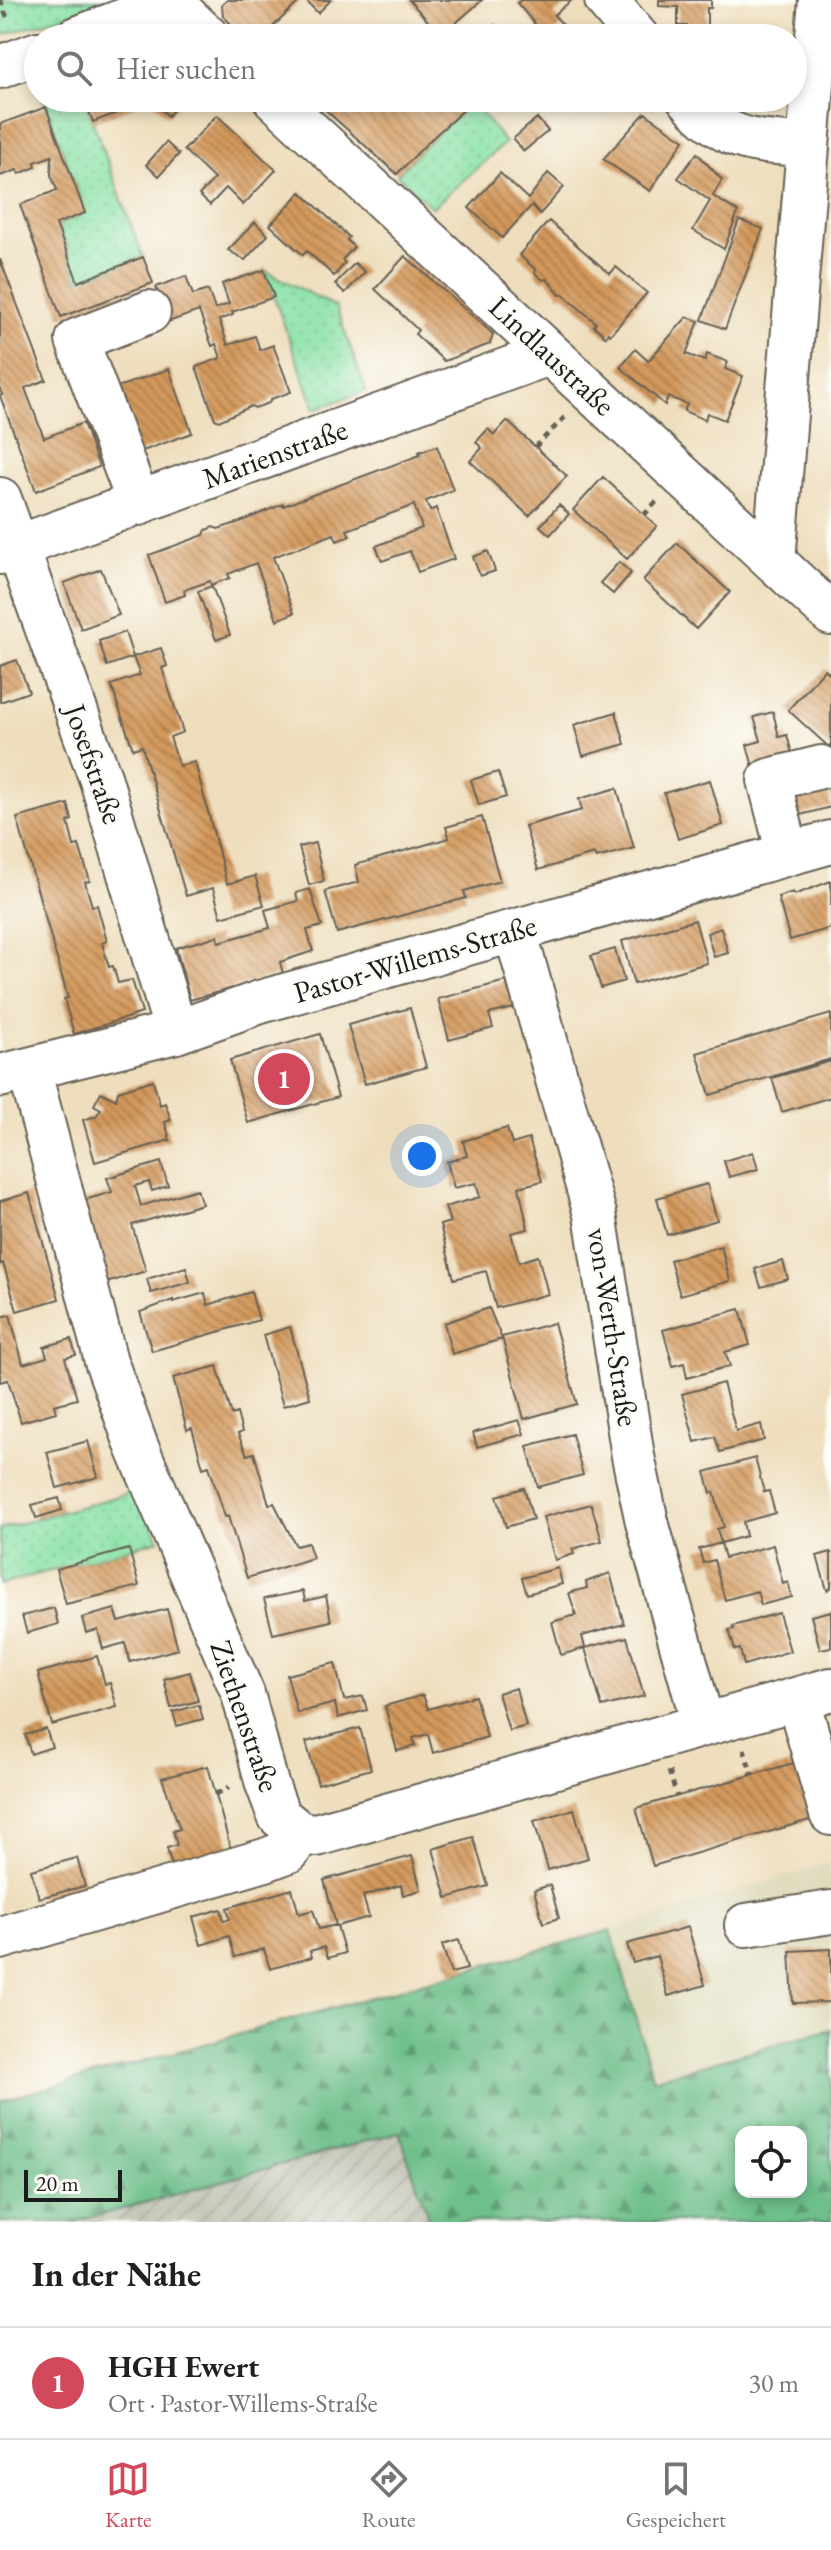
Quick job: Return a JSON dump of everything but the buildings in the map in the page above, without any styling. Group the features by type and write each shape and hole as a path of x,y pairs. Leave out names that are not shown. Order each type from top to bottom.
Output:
{"street":[{"path":"606,0 626,24"},
{"path":"774,561 815,274 806,145 820,0"},
{"path":"113,24 172,1 195,24"},
{"path":"0,67 24,58"},
{"name":"Lindlaustraße","path":"289,112 831,614"},
{"path":"701,112 729,134 755,142 806,145"},
{"path":"139,504 77,340 149,312"},
{"name":"Marienstraße","path":"9,549 549,354"},
{"name":"Josefstraße","path":"0,499 9,549 101,780 176,1032"},
{"path":"788,854 769,780 821,767"},
{"name":"Pastor-Willems-Straße","path":"14,1073 176,1032 260,1002 831,842"},
{"name":"von-Werth-Straße","path":"515,931 595,1214 633,1456 647,1522 703,1724"},
{"name":"Ziethenstraße","path":"14,1073 106,1361 137,1447 243,1694 267,1784 279,1816 300,1833"},
{"path":"0,1938 265,1860 289,1851 300,1833 316,1835 347,1827 815,1694 831,1814"},
{"path":"746,1925 831,1912"}],"path":[{"path":"0,0 6,15 0,17"},
{"path":"644,515 652,507"}],"shaded area":[{"path":"831,1862 831,2029 652,2079 611,1930"},
{"path":"400,2132 430,2222 76,2222"}],"green space":[{"path":"0,0 106,0 100,5 39,24 24,24 24,29 0,36"},
{"path":"48,112 89,112 143,257 78,280 58,225 86,213"},
{"path":"462,112 481,112 505,143 432,208 397,175"},
{"path":"264,270 336,307 366,391 315,409"},
{"path":"137,1491 159,1540 0,1585 0,1529"},
{"path":"611,1930 653,2079 831,2029 831,2222 430,2222 399,2132 75,2222 0,2222 0,2101"}],"place":[{"name":"HGH Ewert","path":"284,1079"}]}
